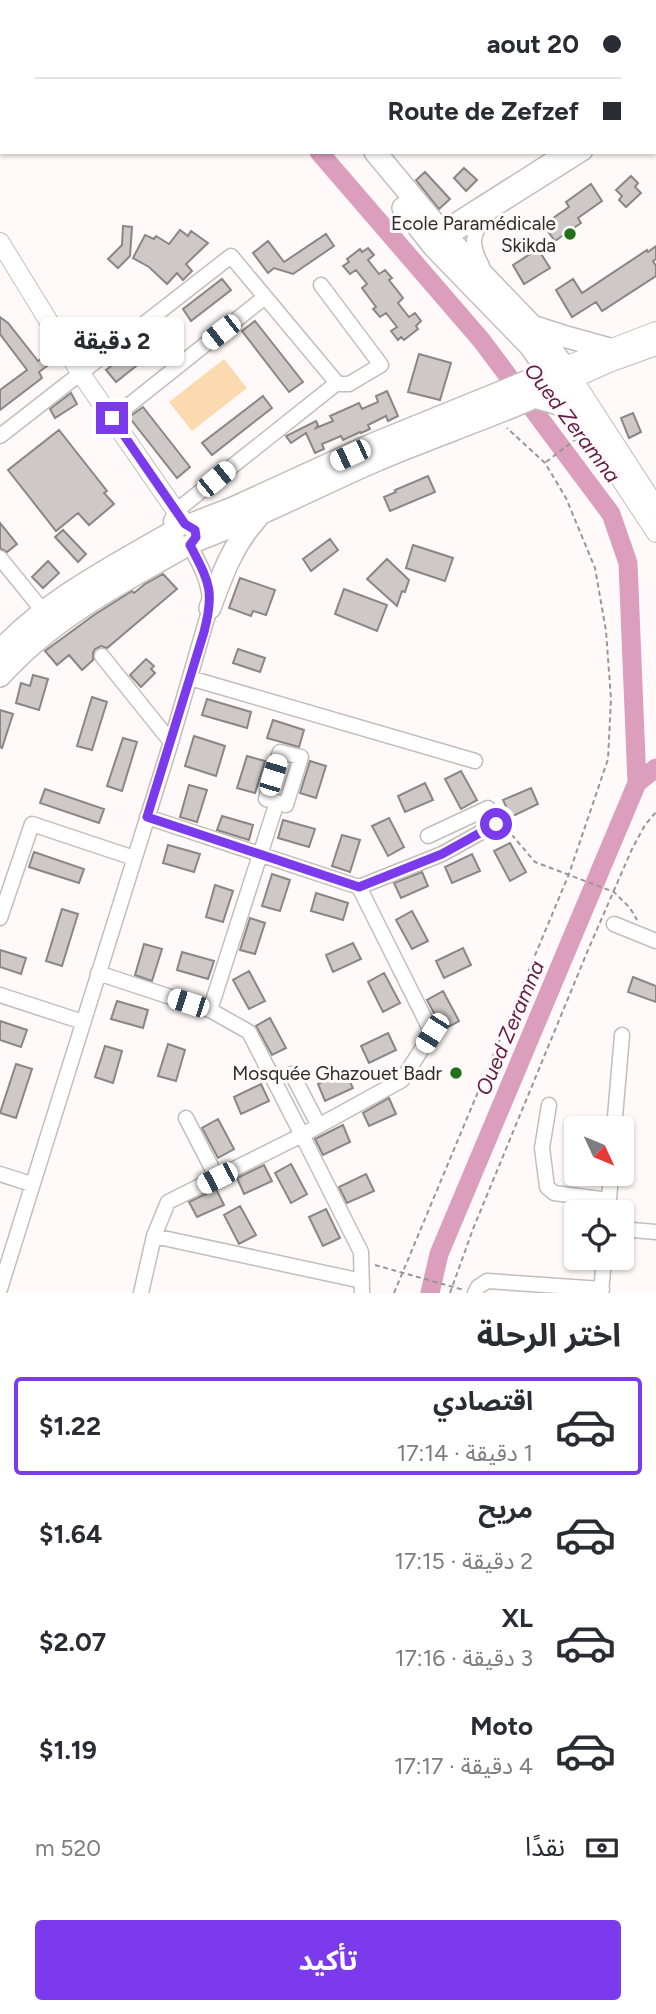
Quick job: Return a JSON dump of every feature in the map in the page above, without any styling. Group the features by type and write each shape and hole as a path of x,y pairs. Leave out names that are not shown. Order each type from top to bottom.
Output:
{"highway":[{"path":"360,154 526,331 563,336 610,356"},
{"path":"0,651 43,611 63,597 182,530 222,531 376,461 501,411 530,389 561,376 489,280 438,239 376,154"},
{"path":"526,331 530,389"},
{"path":"530,389 555,403 582,407"},
{"path":"0,676 39,637 220,503 373,444 501,411"},
{"path":"210,608 232,553 243,534 264,511"}],"main road":[{"path":"0,242 77,377"},
{"path":"0,265 182,530"},
{"path":"656,331 610,356 561,376 656,507"},
{"path":"582,407 610,356 656,346"},
{"path":"582,407 656,533"}],"street":[{"path":"438,239 560,154"},
{"path":"438,239 485,215 582,154"},
{"path":"485,215 473,239 474,251 489,280"},
{"path":"0,436 230,256 337,383 335,384"},
{"path":"0,1289 171,742 210,608 207,581 182,530 216,479 335,384 349,384 381,365 321,285"},
{"path":"108,422 265,297"},
{"path":"216,479 220,503"},
{"path":"0,558 43,611"},
{"path":"102,656 171,742"},
{"path":"190,678 475,761"},
{"path":"210,1010 277,802"},
{"path":"147,817 359,887 442,854 496,824 488,808 428,836"},
{"path":"0,918 32,824 134,858"},
{"path":"141,1293 154,1236 168,1202 302,1135 402,1080 432,1033 359,887"},
{"path":"614,923 651,939"},
{"path":"98,973 210,1010 249,1032 361,1252 362,1287 154,1236"},
{"path":"0,995 83,1022"},
{"path":"615,1116 622,1035"},
{"path":"292,1074 319,1126"},
{"path":"548,1105 542,1148 547,1187 554,1193 583,1200"},
{"path":"186,1118 217,1178"},
{"path":"0,1174 32,1184"},
{"path":"634,1230 656,1232"},
{"path":"475,1293 478,1287 487,1281 602,1291 603,1270"}],"path":[{"path":"394,1293 569,874 608,759 611,699 606,631 595,568 566,498 545,463 501,411"},
{"path":"545,463 576,439"},
{"path":"450,1293 473,1230 588,950 632,849 645,825 656,812"},
{"path":"496,824 504,825 535,862 614,892 630,908 651,939"},
{"path":"362,1287 374,1265 452,1287"}],"shaded area":[{"path":"224,359 247,388 192,431 169,402"}],"building":[{"path":"464,168 477,180 466,191 454,178"},
{"path":"425,172 450,199 439,209 416,180"},
{"path":"631,176 638,183 635,187 641,193 626,207 619,200 622,196 616,190"},
{"path":"591,184 602,201 578,218 581,223 555,241 543,225 569,207 566,202"},
{"path":"123,226 132,227 130,256 118,268 108,259 122,245"},
{"path":"180,230 188,236 191,231 208,243 186,264 192,271 183,280 177,273 167,284 149,267 133,258 145,235 154,239 156,236 169,244"},
{"path":"326,234 334,246 293,274 274,268 268,273 253,253 268,241 284,262"},
{"path":"656,246 656,259 653,261 656,276 602,311 596,302 572,317 556,290 573,279 582,293"},
{"path":"368,248 374,255 368,260 379,274 385,270 403,298 398,303 409,317 415,313 421,321 416,326 418,329 404,340 401,337 398,340 391,331 397,327 386,313 380,317 373,309 376,307 362,288 367,284 356,270 350,274 343,266 349,262 347,259 360,249 362,252"},
{"path":"538,249 550,268 524,284 513,265"},
{"path":"222,279 231,290 191,321 183,309"},
{"path":"0,317 8,323 38,361 41,359 47,366 39,372 42,378 0,410 0,390 27,370 0,334"},
{"path":"255,321 303,382 289,392 242,331"},
{"path":"167,322 176,334 116,382 106,370"},
{"path":"419,354 451,363 440,400 408,392"},
{"path":"387,391 398,416 388,421 386,416 368,425 370,429 361,433 343,440 341,436 322,444 324,449 315,453 306,433 291,443 286,436 316,421 316,428 333,421 330,416 359,403 362,409 378,402 376,396"},
{"path":"71,393 77,404 55,418 50,409"},
{"path":"263,396 272,408 212,455 202,443"},
{"path":"143,407 190,467 177,478 129,417"},
{"path":"633,413 641,432 629,438 621,418"},
{"path":"59,430 107,491 104,493 114,504 89,525 78,513 56,531 8,470"},
{"path":"428,476 435,492 390,511 384,497"},
{"path":"0,523 17,544 7,552 0,548"},
{"path":"63,530 86,554 78,562 55,537"},
{"path":"330,539 338,550 311,571 303,559"},
{"path":"413,545 453,558 445,581 406,568"},
{"path":"387,559 409,580 397,606 367,579"},
{"path":"48,561 59,573 43,588 32,577"},
{"path":"163,574 177,589 107,648 101,646 95,649 93,660 82,670 69,655 57,665 45,651 94,615"},
{"path":"240,578 275,590 266,615 253,611 251,616 229,608"},
{"path":"344,589 387,605 377,631 335,614"},
{"path":"238,649 265,658 260,672 233,663"},
{"path":"146,659 154,666 151,669 155,673 141,687 130,675"},
{"path":"33,675 48,679 39,710 16,703 21,683 30,686"},
{"path":"92,697 107,702 92,750 77,746"},
{"path":"207,699 251,712 247,728 202,715"},
{"path":"0,710 13,714 2,748 0,747"},
{"path":"273,720 304,730 299,747 267,738"},
{"path":"194,736 225,746 216,776 185,766"},
{"path":"123,738 137,742 122,791 107,786"},
{"path":"247,756 265,761 255,793 237,788"},
{"path":"310,761 326,766 316,798 300,793"},
{"path":"461,771 477,800 461,809 445,779"},
{"path":"425,783 433,800 405,812 398,796"},
{"path":"189,785 207,790 197,822 180,817"},
{"path":"531,788 538,804 511,817 503,800"},
{"path":"45,789 104,809 99,823 40,803"},
{"path":"222,816 253,825 249,840 217,830"},
{"path":"389,818 404,847 388,856 372,826"},
{"path":"283,820 315,829 309,847 278,838"},
{"path":"342,835 360,840 350,872 332,866"},
{"path":"510,843 526,872 510,881 494,851"},
{"path":"168,845 200,854 194,872 163,863"},
{"path":"34,852 84,869 79,883 29,867"},
{"path":"472,854 480,871 452,883 445,867"},
{"path":"422,872 428,886 401,898 394,883"},
{"path":"272,874 290,880 280,911 262,906"},
{"path":"215,885 233,891 223,922 206,917"},
{"path":"316,893 348,903 343,920 311,911"},
{"path":"62,909 78,914 62,966 46,961"},
{"path":"412,911 428,941 412,949 396,920"},
{"path":"250,918 265,923 255,954 240,950"},
{"path":"353,943 361,959 333,972 326,955"},
{"path":"144,944 162,949 152,981 135,975"},
{"path":"463,948 471,965 444,978 436,961"},
{"path":"0,950 26,958 21,974 0,967"},
{"path":"182,952 214,961 208,979 177,970"},
{"path":"249,971 265,1001 249,1009 233,980"},
{"path":"384,973 400,1003 383,1012 368,982"},
{"path":"633,977 656,986 656,1002 628,992"},
{"path":"443,991 459,1021 443,1030 427,1000"},
{"path":"117,1001 148,1010 143,1028 111,1019"},
{"path":"270,1018 286,1048 272,1055 256,1026"},
{"path":"0,1021 27,1030 21,1047 0,1040"},
{"path":"388,1033 396,1050 369,1063 361,1046"},
{"path":"168,1044 185,1050 176,1081 158,1076"},
{"path":"105,1046 122,1051 113,1083 95,1077"},
{"path":"16,1064 32,1069 16,1118 0,1113"},
{"path":"345,1072 353,1088 325,1101 318,1084"},
{"path":"261,1084 269,1101 241,1114 234,1097"},
{"path":"389,1098 396,1114 369,1126 363,1113"},
{"path":"218,1119 234,1149 218,1158 202,1128"},
{"path":"343,1125 350,1142 323,1155 315,1139"},
{"path":"291,1164 307,1194 291,1203 275,1173"},
{"path":"264,1165 272,1181 244,1194 237,1178"},
{"path":"366,1174 374,1191 347,1203 339,1187"},
{"path":"216,1189 224,1205 197,1217 189,1202"},
{"path":"240,1206 256,1235 239,1244 224,1215"},
{"path":"326,1209 340,1238 323,1246 309,1217"}],"waterway":[{"name":"Oued Zeramna","path":"321,154 482,341 611,514 628,563 637,783"},
{"name":"Oued Zeramna","path":"430,1293 439,1254 637,783 656,768"}],"place":[{"name":"Ecole Paramédicale Skikda","path":"570,234"},
{"name":"Mosquée Ghazouet Badr","path":"456,1073"}],"route":[{"path":"112,418 185,524 195,530 195,541 190,545 203,570 211,598 204,632 147,817 359,887 442,854 496,824"}]}
